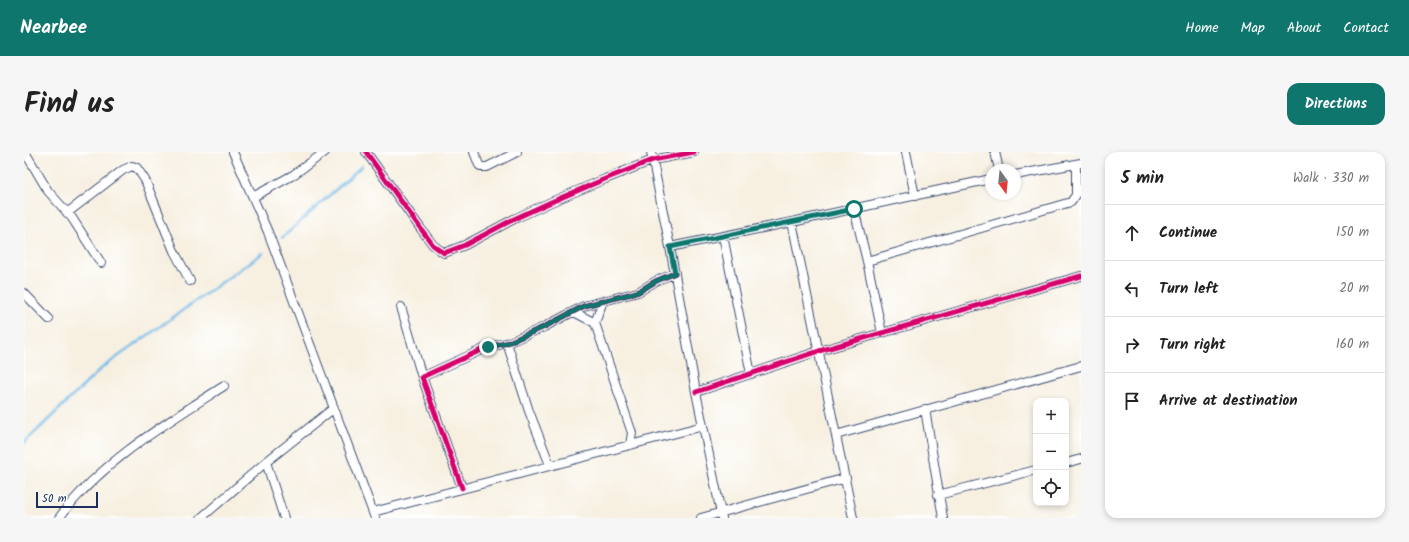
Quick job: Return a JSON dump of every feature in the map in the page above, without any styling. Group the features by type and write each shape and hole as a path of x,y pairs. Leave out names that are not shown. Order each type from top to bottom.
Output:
{"street":[{"path":"25,152 48,191 67,213 100,263"},
{"path":"233,152 268,232 374,515 462,488 703,426"},
{"path":"253,197 293,175 325,152"},
{"path":"366,152 433,245 444,253 465,245 551,202 652,156 694,152"},
{"path":"474,152 479,165 482,167 487,167 518,152"},
{"path":"906,152 915,196"},
{"path":"995,152 998,164"},
{"path":"652,156 696,392 722,516"},
{"path":"867,261 1071,202 1076,195 1079,164 1021,174"},
{"path":"67,213 122,170 132,166 138,168 174,251 190,281"},
{"path":"670,247 985,180"},
{"path":"854,209 867,261 882,333"},
{"path":"792,222 846,478 853,518"},
{"path":"723,236 751,374"},
{"path":"422,377 488,347 507,343 544,327 584,306 638,292 656,281 675,273"},
{"path":"696,392 819,351 1081,276"},
{"path":"24,293 49,319"},
{"path":"603,301 595,323 632,433 630,445"},
{"path":"401,307 422,377 462,488"},
{"path":"574,312 595,323"},
{"path":"507,343 529,411 550,465"},
{"path":"836,435 1081,366"},
{"path":"59,518 91,482 126,453 170,420 224,386"},
{"path":"201,518 266,462 334,408"},
{"path":"925,409 943,518"},
{"path":"632,433 644,441"},
{"path":"1069,462 1081,459"},
{"path":"266,462 284,518"},
{"path":"938,495 1033,471"},
{"path":"701,518 722,516 846,478"}],"waterway":[{"path":"282,238 362,166"},
{"path":"24,443 102,368 263,253"}],"cycle path":[{"path":"366,152 433,245 444,253 465,245 514,219 605,179 653,160 694,152"},
{"path":"462,488 422,377 488,347 507,343 544,327 584,306 638,292 656,281 675,273"},
{"path":"696,392 819,351 1081,276"}],"route":[{"path":"488,347 507,343 544,327 584,306 638,292 656,281 675,273 670,247 854,209"}]}
